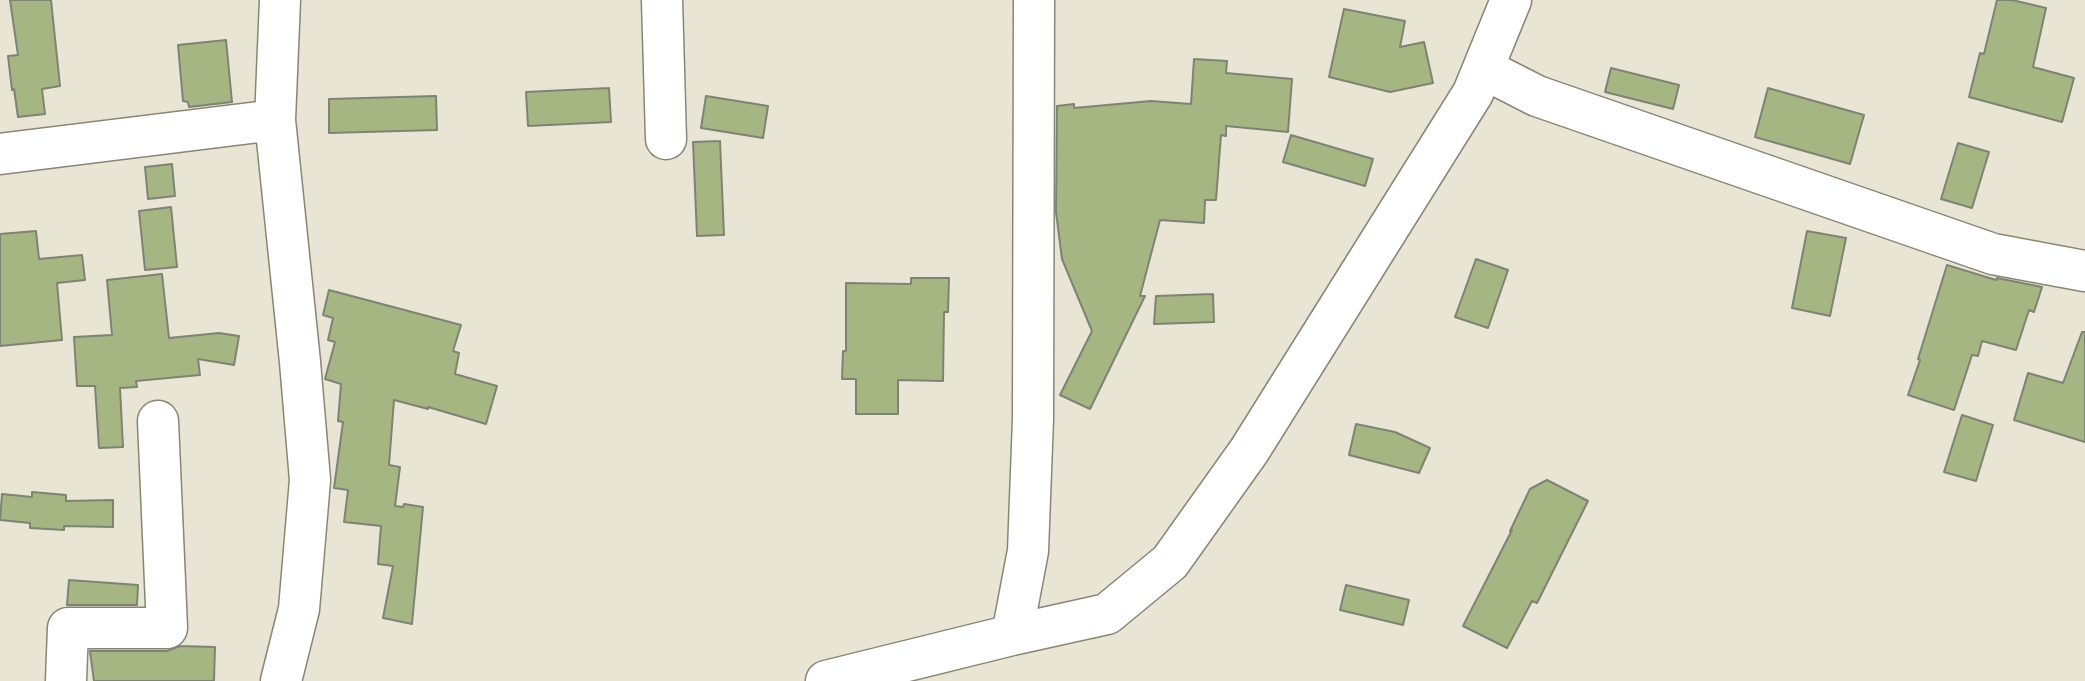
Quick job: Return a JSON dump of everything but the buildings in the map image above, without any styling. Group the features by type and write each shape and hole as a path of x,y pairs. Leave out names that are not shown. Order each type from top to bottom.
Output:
{"street":[{"path":"280,0 275,120 310,480 299,609 281,681"},
{"path":"662,0 666,139"},
{"path":"1012,635 1028,551 1033,419 1034,0"},
{"path":"826,681 1107,614 1170,562 1249,451 1473,93 1511,0"},
{"path":"1484,69 1537,96 1993,254 2085,271"},
{"path":"0,154 275,120"},
{"path":"66,681 68,628 167,628 158,421"}]}
